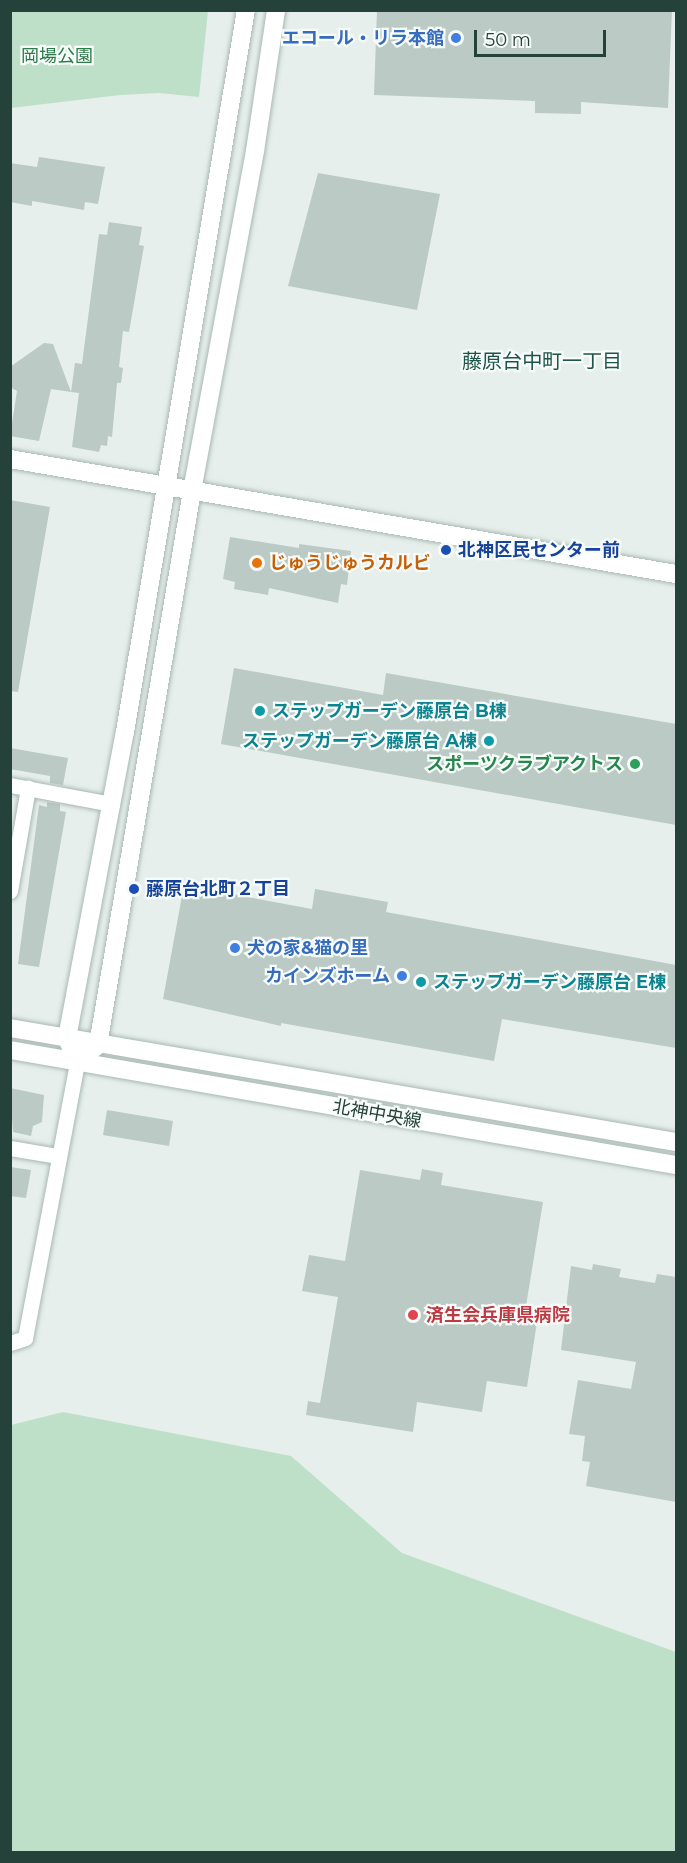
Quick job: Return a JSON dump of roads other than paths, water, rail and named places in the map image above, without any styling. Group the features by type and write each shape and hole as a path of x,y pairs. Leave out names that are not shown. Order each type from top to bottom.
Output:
{"street":[{"path":"10,1343 25,1338 77,1062 67,1038 112,804 213,228 246,10"},
{"path":"77,1062 98,1045 192,491 255,152 276,10"},
{"path":"10,459 676,574"},
{"path":"10,785 112,804"},
{"path":"10,891 28,788"},
{"path":"10,1028 98,1045 676,1142"},
{"name":"北神中央線","path":"10,1050 676,1165"},
{"path":"10,1148 58,1156"}],"place":[{"name":"エコール・リラ本館","path":"456,38"},
{"name":"北神区民センター前","path":"446,550"},
{"name":"じゅうじゅうカルビ","path":"257,563"},
{"name":"ステップガーデン藤原台 B棟","path":"260,711"},
{"name":"ステップガーデン藤原台 A棟","path":"489,741"},
{"name":"スポーツクラブアクトス","path":"635,764"},
{"name":"藤原台北町２丁目","path":"134,889"},
{"name":"犬の家&猫の里","path":"235,948"},
{"name":"カインズホーム","path":"402,976"},
{"name":"ステップガーデン藤原台 E棟","path":"421,982"},
{"name":"済生会兵庫県病院","path":"413,1315"}],"district":[{"name":"藤原台中町一丁目","path":"542,361"}],"park label":[{"name":"岡場公園","path":"57,56"}]}
